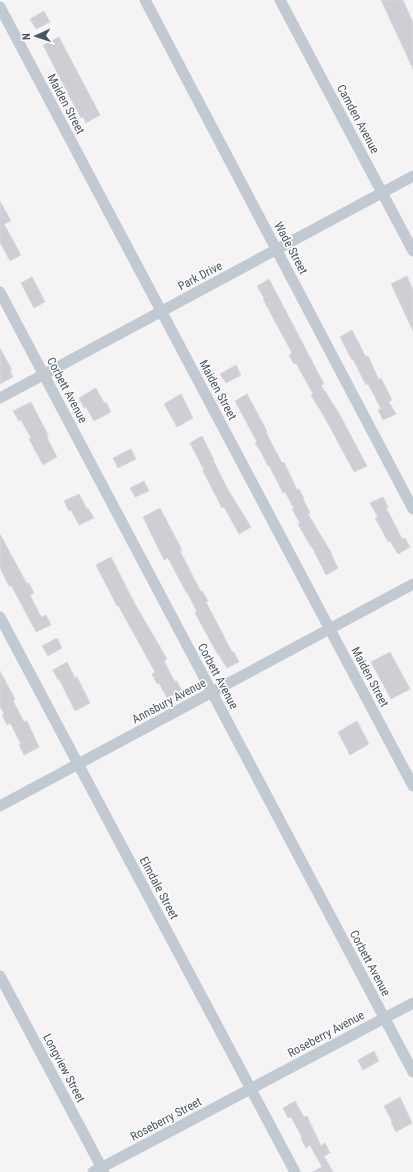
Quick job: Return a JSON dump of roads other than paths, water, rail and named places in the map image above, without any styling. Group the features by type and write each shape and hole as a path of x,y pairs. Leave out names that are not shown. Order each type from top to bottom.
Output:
{"street":[{"name":"Wade Street","path":"145,0 413,509"},
{"name":"Camden Avenue","path":"280,0 413,251"},
{"name":"Maiden Street","path":"0,7 413,786"},
{"name":"Park Drive","path":"0,398 413,176"},
{"name":"Corbett Avenue","path":"0,292 413,1072"},
{"name":"Annsbury Avenue","path":"0,806 413,584"},
{"name":"Elmdale Street","path":"0,617 295,1172"},
{"name":"Longview Street","path":"0,976 100,1170"},
{"name":"Roseberry Avenue","path":"251,1089 413,1003"},
{"name":"Roseberry Street","path":"100,1170 251,1089"}]}
